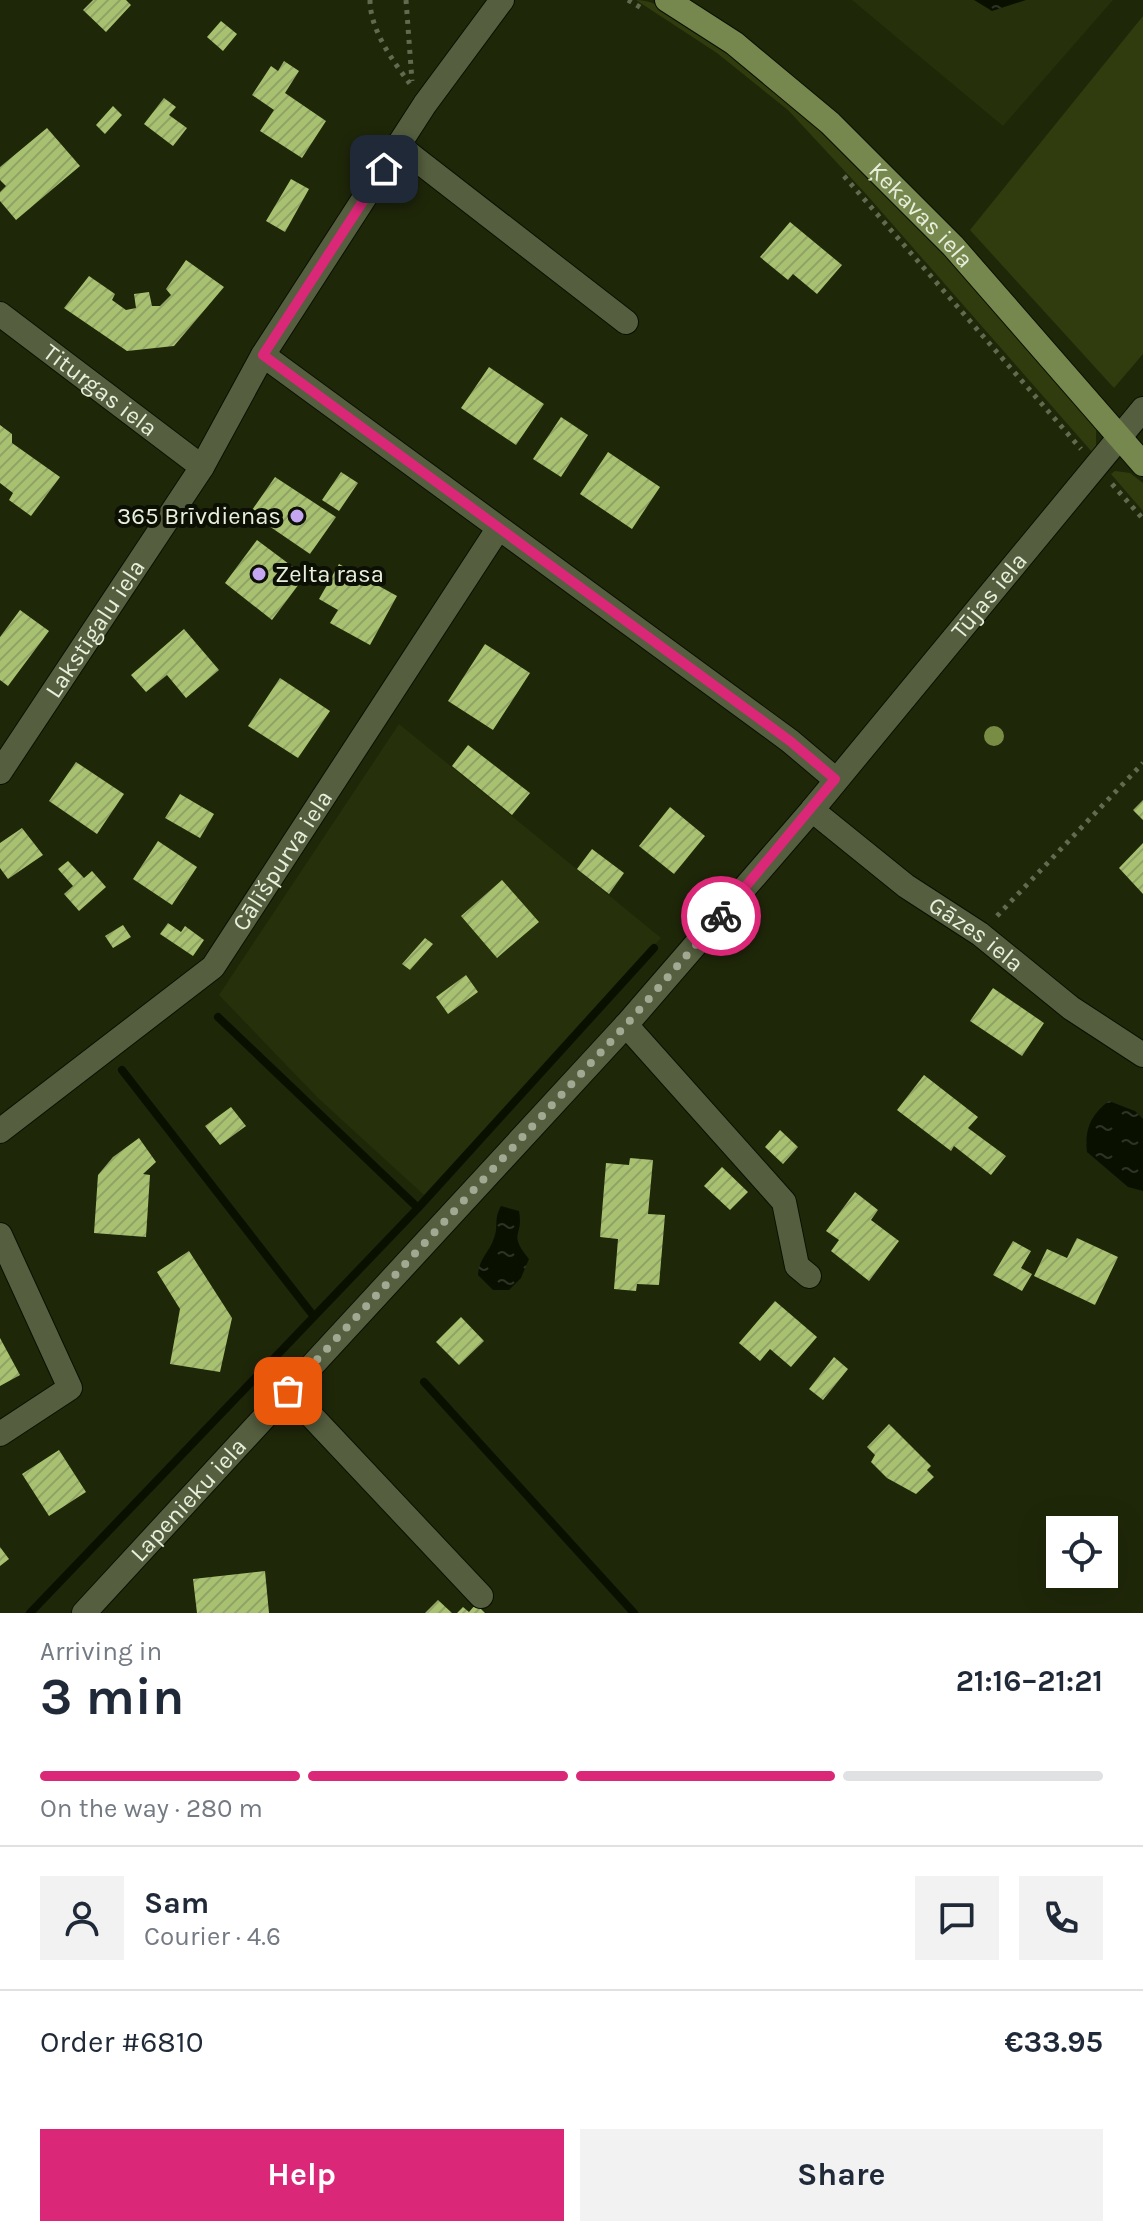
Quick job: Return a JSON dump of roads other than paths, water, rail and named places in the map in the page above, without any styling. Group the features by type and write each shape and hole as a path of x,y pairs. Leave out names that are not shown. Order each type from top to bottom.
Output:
{"main road":[{"name":"Ķekavas iela","path":"656,5 734,43 830,123 953,246 1143,464"}],"street":[{"name":"Lakstīgalu iela","path":"0,772 202,467 263,355 399,146 419,95 502,0"},
{"path":"399,146 626,322"},
{"name":"Titurgas iela","path":"0,314 202,467"},
{"path":"263,355 790,741 835,779"},
{"name":"Tūjas iela","path":"835,779 1143,409"},
{"name":"Cālīšpurva iela","path":"0,1131 213,967 498,529"},
{"name":"Lapenieku iela","path":"84,1613 626,1025 812,810 835,779"},
{"name":"Gāzes iela","path":"812,810 906,886 980,934 1071,1008 1143,1055"},
{"path":"626,1025 784,1202 797,1266 809,1276"},
{"path":"0,1235 70,1388 0,1434"},
{"path":"288,1391 481,1596"}],"water":[{"path":"974,0 1026,0 992,11"},
{"path":"1109,1101 1135,1111 1143,1119 1143,1191 1128,1187 1087,1152 1090,1123"},
{"path":"501,1206 519,1211 517,1239 529,1259 521,1278 509,1290 493,1290 478,1275 480,1264 494,1238"}],"waterway":[{"path":"30,1613 418,1208 654,948"},
{"path":"218,1017 418,1208"},
{"path":"122,1070 312,1314"},
{"path":"424,1382 634,1613"}],"place":[{"name":"365 Brīvdienas","path":"297,516"},
{"name":"Zelta rasa","path":"259,574"}]}
